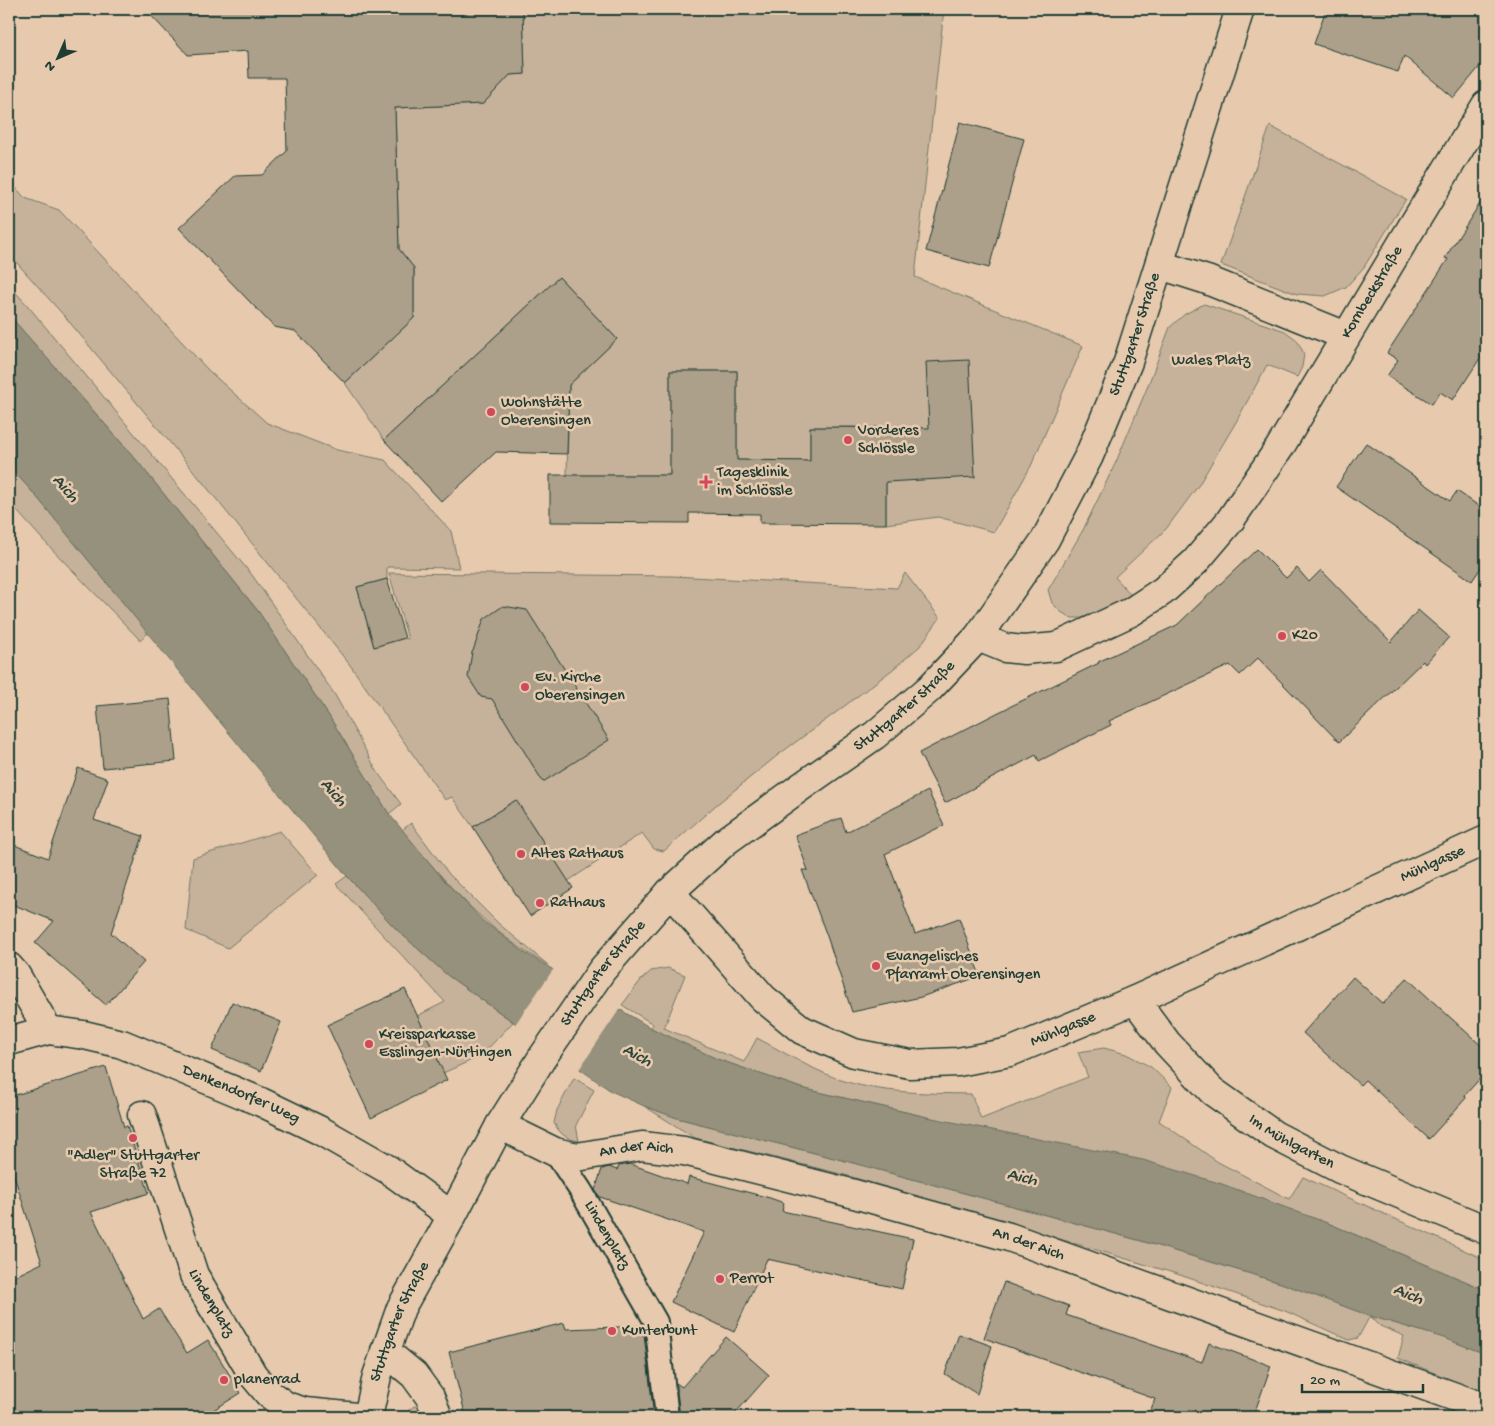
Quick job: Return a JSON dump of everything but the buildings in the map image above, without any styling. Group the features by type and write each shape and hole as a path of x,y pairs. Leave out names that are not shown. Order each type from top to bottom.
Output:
{"street":[{"name":"Stuttgarter Straße","path":"368,1417 377,1376 401,1308 500,1125 542,1058 602,970 670,892 726,841 875,735 929,689 978,637 1045,540 1089,456 1128,362 1240,9"},
{"name":"Kornbeckstraße","path":"1160,265 1207,280 1346,336 1486,105"},
{"path":"978,637 1005,648 1024,650 1056,647 1131,612 1163,591 1195,562 1230,522 1280,447 1346,336"},
{"name":"Mühlgasse","path":"670,892 763,998 802,1030 854,1053 910,1064 958,1062 1010,1052 1135,1000 1486,840"},
{"path":"9,967 16,975 48,1030"},
{"name":"Im Mühlgarten","path":"1135,1000 1167,1043 1212,1091 1274,1135 1340,1169 1486,1230"},
{"name":"Denkendorfer Weg","path":"9,1041 48,1030 84,1035 122,1044 261,1102 322,1131 389,1170 452,1216"},
{"name":"Lindenplatz","path":"142,1115 194,1276 253,1375 269,1394 286,1406 306,1412 357,1417"},
{"path":"500,1125 555,1152"},
{"name":"An der Aich","path":"555,1152 577,1157 642,1146 684,1151 847,1192 1009,1237 1486,1408"},
{"path":"385,1351 414,1375 430,1397 438,1417"}],"lane":[{"name":"Lindenplatz","path":"555,1152 581,1191 656,1322 667,1417"}],"green space":[{"path":"523,9 944,9 915,277 1083,346 1031,466 994,532 938,517 886,524 886,427 810,427 810,461 737,460 737,371 670,371 670,475 567,475 569,385 617,339 559,277 384,440 345,383 414,318 414,268 399,249 395,108 483,104 510,75 525,74"},
{"path":"1270,126 1406,199 1364,267 1346,287 1325,296 1297,294 1221,265"},
{"path":"9,180 25,198 59,210 209,371 267,423 337,450 385,460 451,531 459,568 387,567 387,579 357,587 374,647 405,638 408,639 389,573 673,576 897,588 905,573 940,618 920,646 892,670 778,755 716,805 664,851 654,849 642,833 568,881 516,800 473,827 452,797 445,800 350,665 192,469 66,318 9,254"},
{"path":"9,285 252,575 335,695 378,773 401,804 389,814 329,716 258,611 134,457 9,315"},
{"name":"Wales Platz","path":"1204,304 1285,331 1297,340 1304,354 1302,367 1297,377 1267,365 1198,486 1166,529 1115,577 1133,597 1082,618 1072,618 1061,612 1052,603 1048,590 1083,530 1116,462 1170,327 1185,314"},
{"path":"9,466 36,496 148,633 140,640 43,540 9,502"},
{"path":"411,823 449,874 499,924 548,965 505,937 469,905 402,830"},
{"path":"280,831 318,875 228,948 186,930 193,858"},
{"path":"347,876 396,929 447,975 513,1022 481,1056 443,1073 417,1016 445,1002 336,884"},
{"path":"668,968 685,975 664,1028 744,1062 757,1038 817,1070 843,1081 897,1091 971,1094 981,1119 1088,1077 1078,1052 1104,1048 1126,1054 1151,1067 1172,1087 1159,1121 1218,1162 1289,1199 1303,1177 1486,1260 1486,1290 1330,1224 927,1117 801,1088 717,1059 651,1028 653,1024 622,1005 641,980 651,971"},
{"path":"574,1078 594,1090 576,1125 579,1141 564,1135 554,1123 557,1110"},
{"path":"644,1106 677,1118 842,1160 1138,1240 1281,1283 1370,1316 1358,1338 1349,1340 1285,1311 1177,1274 845,1175 695,1138"},
{"path":"1370,1316 1441,1337 1486,1354 1486,1394 1398,1358 1404,1336 1380,1326"},
{"path":"414,1406 422,1410 426,1417 409,1417 409,1410"}],"water":[{"name":"Aich","path":"9,315 134,457 258,611 329,716 389,814 444,880 483,921 525,953 651,1028 717,1059 801,1088 927,1117 1143,1160 1222,1184 1330,1224 1486,1290 1486,1354 1441,1337 1370,1316 1281,1283 1138,1240 842,1160 677,1118 611,1091 447,975 396,929 347,876 36,496 9,466"}],"pier":[{"path":"555,967 621,1007 578,1071 514,1026"}],"place":[{"name":"Wohnstätte Oberensingen","path":"491,412"},
{"name":"Vorderes Schlössle","path":"848,440"},
{"name":"Tagesklinik im Schlössle","path":"706,482"},
{"name":"K20","path":"1282,636"},
{"name":"Ev. Kirche Oberensingen","path":"525,687"},
{"name":"Altes Rathaus","path":"521,854"},
{"name":"Rathaus","path":"540,903"},
{"name":"Evangelisches Pfarramt Oberensingen","path":"876,966"},
{"name":"Kreissparkasse Esslingen-Nürtingen","path":"369,1044"},
{"name":"\"Adler\" Stuttgarter Straße 72","path":"133,1138"},
{"name":"Perrot","path":"720,1279"},
{"name":"Kunterbunt","path":"612,1331"},
{"name":"planerrad","path":"224,1380"}]}
